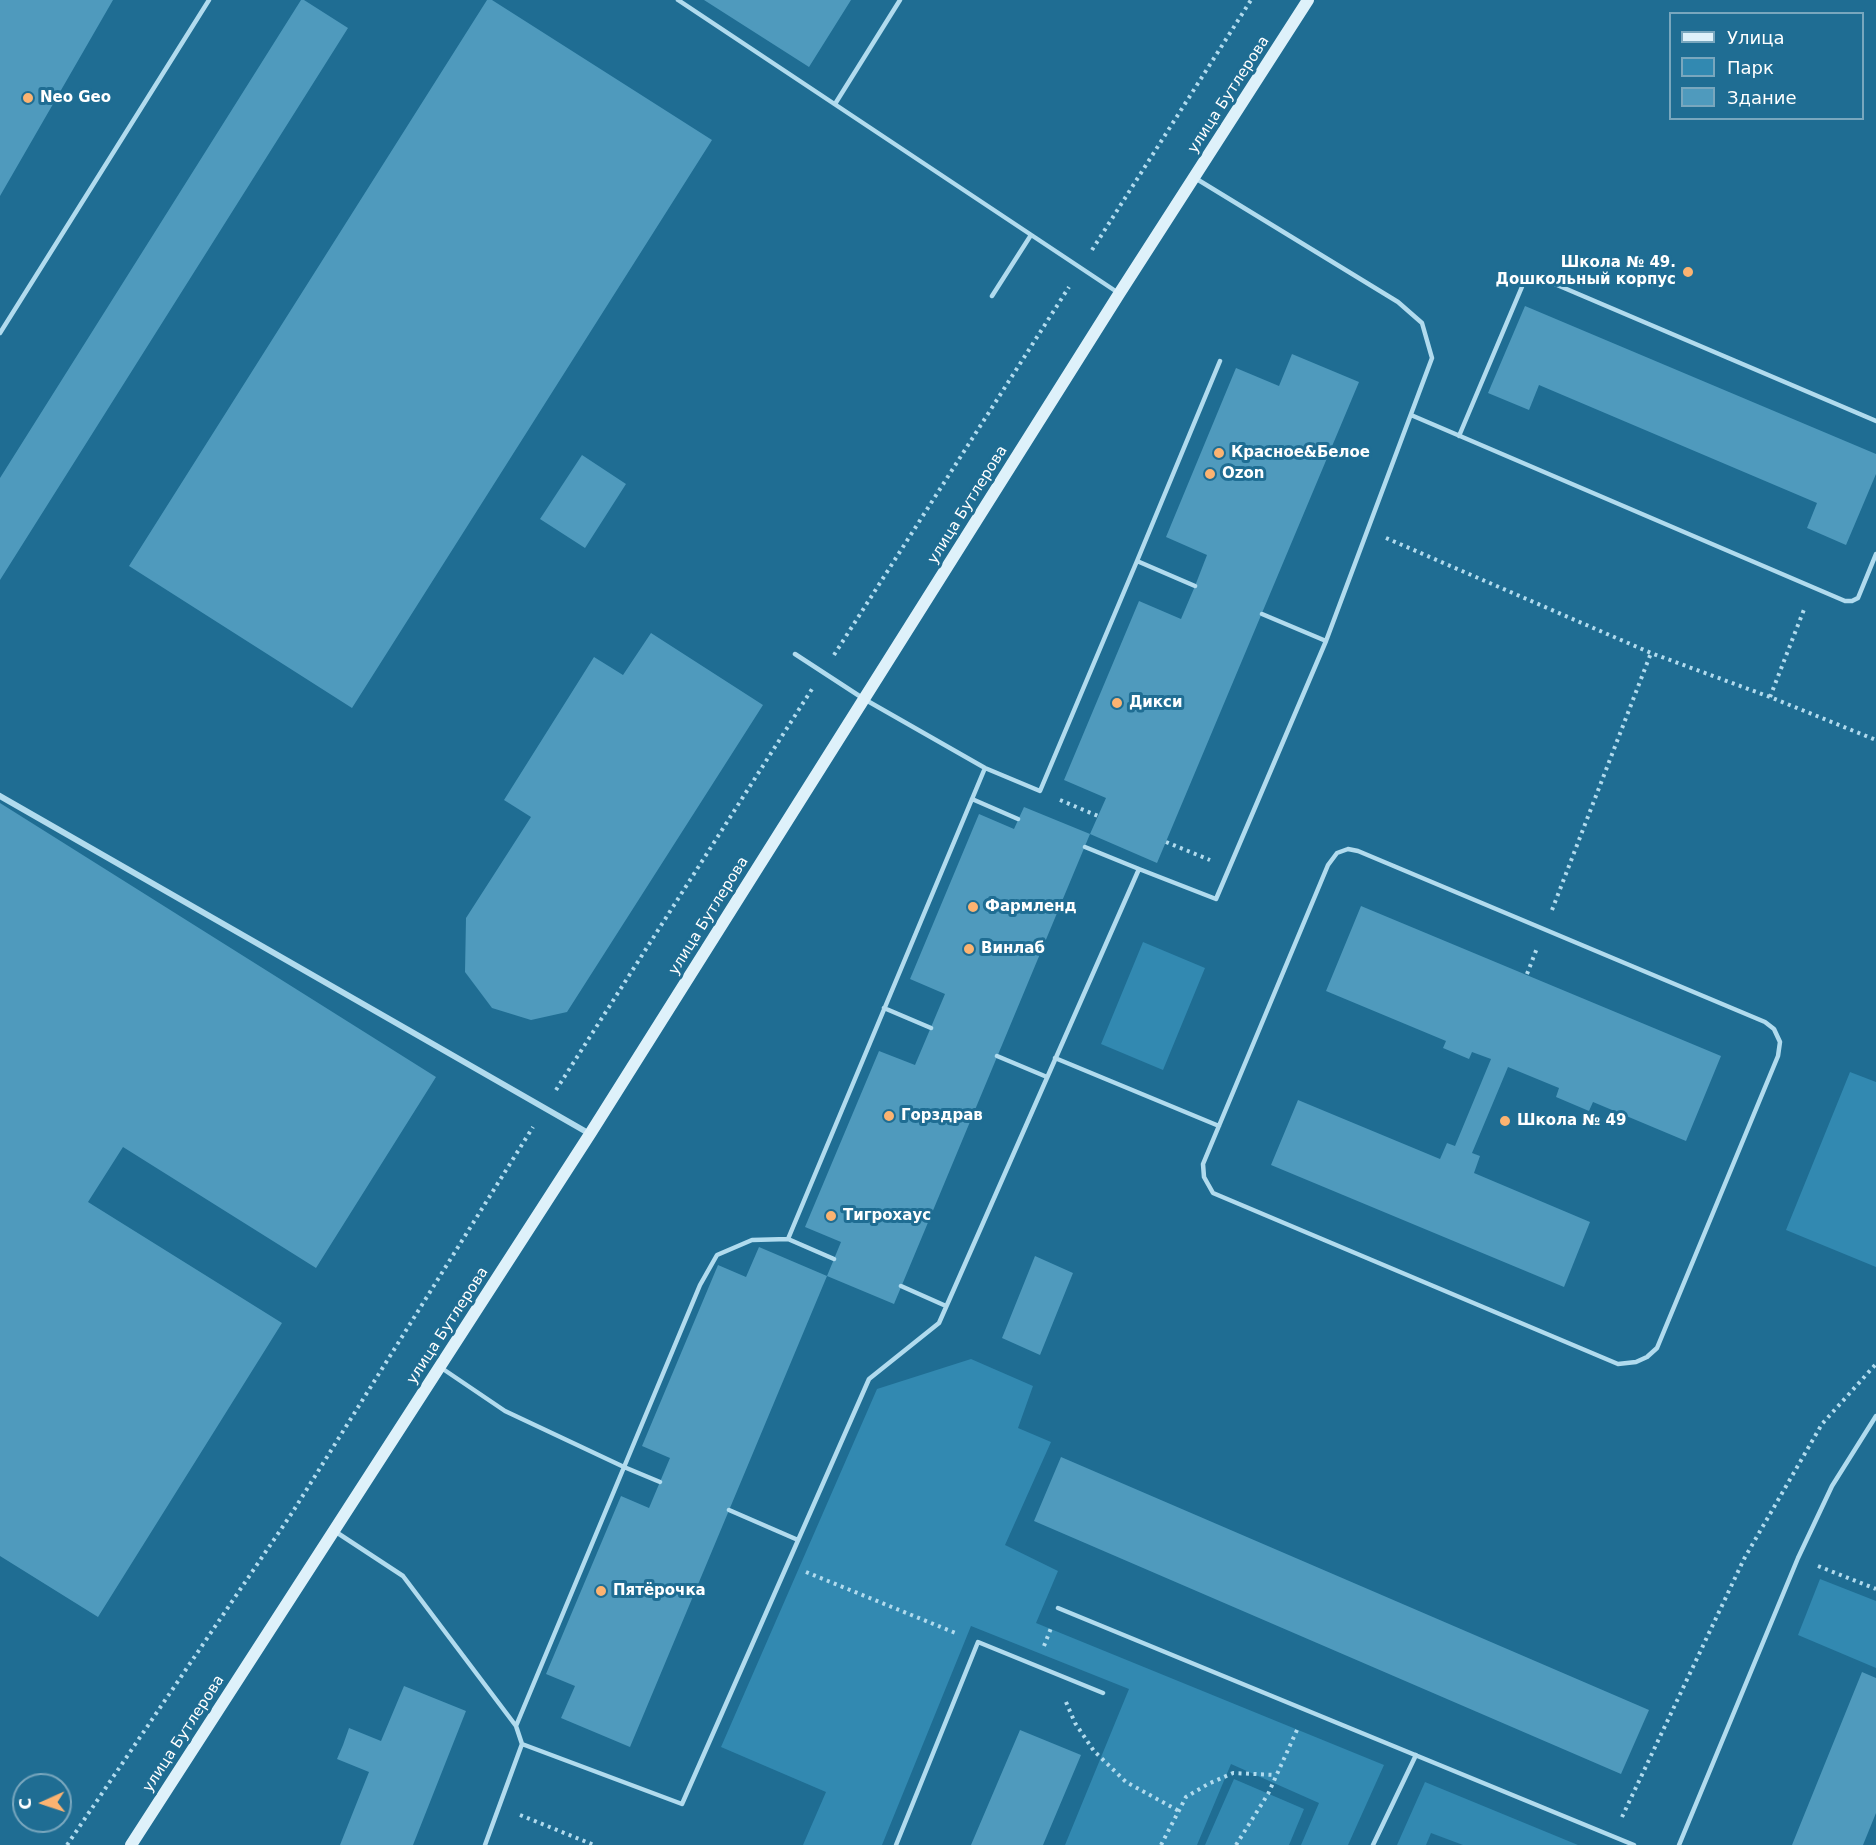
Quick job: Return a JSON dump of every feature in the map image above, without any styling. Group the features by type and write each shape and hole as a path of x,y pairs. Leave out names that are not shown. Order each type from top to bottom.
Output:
{"street":[{"name":"улица Бутлерова","path":"131,1845 590,1134 1119,294 1308,0"},
{"path":"0,796 590,1134"}],"lane":[{"path":"0,333 209,0"},
{"path":"678,0 1119,294"},
{"path":"835,104 900,0"},
{"path":"1085,847 1216,899 1326,641 1432,358 1422,323 1398,302 1194,178"},
{"path":"992,296 1031,235"},
{"path":"1459,436 1526,279 1531,276 1536,276 1876,421"},
{"path":"795,654 864,699 985,768 1040,791 1220,362"},
{"path":"1411,415 1845,601 1858,598 1876,554"},
{"path":"1137,561 1195,586"},
{"path":"1262,614 1326,641"},
{"path":"788,1239 985,768"},
{"path":"972,799 1018,819"},
{"path":"1348,849 1358,851 1544,929 1765,1022 1774,1029 1780,1042 1778,1056 1657,1348 1647,1357 1636,1362 1618,1364 1213,1193 1204,1178 1203,1164 1328,865 1336,853 1348,849"},
{"path":"522,1744 682,1804 869,1379 939,1323 1139,869"},
{"path":"884,1008 931,1028"},
{"path":"997,1056 1047,1077"},
{"path":"1055,1058 1219,1126"},
{"path":"516,1726 700,1285 717,1255 752,1240 788,1239 834,1258"},
{"path":"901,1286 946,1306"},
{"path":"439,1367 505,1411 660,1482"},
{"path":"1679,1845 1798,1558 1832,1486 1876,1416"},
{"path":"729,1510 798,1539"},
{"path":"334,1530 403,1576 516,1726 522,1744 485,1845"},
{"path":"1058,1608 1634,1845"},
{"path":"896,1845 978,1642 1103,1693"},
{"path":"1373,1845 1416,1755"}],"path":[{"path":"67,1845 292,1513 544,1108 1251,0"},
{"path":"1368,530 1651,653 1770,697 1876,740"},
{"path":"1770,697 1813,587"},
{"path":"1544,929 1651,653"},
{"path":"1040,791 1098,816"},
{"path":"1166,842 1229,868"},
{"path":"1612,1836 1744,1559 1822,1424 1876,1364"},
{"path":"1798,1558 1876,1589"},
{"path":"787,1565 978,1642"},
{"path":"1036,1666 1058,1608"},
{"path":"1052,1673 1075,1722 1094,1751 1125,1782 1179,1811"},
{"path":"1236,1845 1268,1794 1306,1710"},
{"path":"1161,1845 1186,1797 1233,1773 1276,1775"},
{"path":"499,1806 594,1845"}],"green space":[{"path":"1143,942 1205,968 1163,1070 1101,1044"},
{"path":"1850,1072 1876,1082 1876,1267 1786,1230"},
{"path":"971,1359 1033,1386 1018,1428 1051,1442 1005,1545 1058,1571 1036,1623 1384,1765 1348,1845 1301,1845 1319,1803 1231,1764 1197,1845 1065,1845 1129,1689 971,1626 882,1845 803,1845 826,1792 721,1747 877,1389"},
{"path":"1820,1579 1876,1601 1876,1668 1798,1635"},
{"path":"1234,1779 1304,1809 1289,1845 1205,1845"},
{"path":"1425,1782 1578,1845 1463,1845 1431,1833 1426,1845 1397,1845"}],"building":[{"name":"Neo Geo","path":"0,0 113,0 0,196"},
{"path":"301,0 348,28 0,580 0,478"},
{"path":"487,0 492,0 712,140 352,708 129,566"},
{"path":"704,0 851,0 809,67"},
{"path":"1525,306 1876,454 1876,474 1846,545 1807,528 1817,503 1539,385 1529,410 1488,393"},
{"path":"1292,354 1359,382 1157,863 1090,834 1106,798 1064,780 1139,601 1181,619 1195,586 1207,555 1166,537 1236,368 1279,386"},
{"path":"582,455 626,484 585,548 540,519"},
{"path":"651,633 763,705 567,1012 531,1020 492,1008 465,972 466,918 531,817 504,800 594,657 623,675"},
{"path":"0,803 436,1077 316,1268 123,1147 88,1202 282,1323 98,1617 0,1556"},
{"path":"1024,807 1090,834 894,1304 827,1276 841,1242 805,1227 879,1051 915,1065 945,994 910,979 979,814 1014,829"},
{"path":"1361,906 1721,1056 1686,1141 1593,1102 1589,1111 1556,1097 1559,1088 1508,1067 1472,1153 1480,1156 1474,1173 1590,1222 1564,1287 1271,1165 1298,1100 1440,1159 1447,1143 1455,1146 1491,1059 1472,1052 1469,1059 1443,1048 1446,1041 1326,991"},
{"path":"759,1247 827,1276 630,1747 561,1718 575,1686 546,1674 621,1496 649,1508 670,1458 642,1446 718,1265 746,1277"},
{"path":"1035,1256 1073,1273 1040,1355 1002,1338"},
{"path":"1061,1457 1649,1710 1621,1774 1034,1521"},
{"path":"1862,1672 1876,1678 1876,1813 1863,1845 1792,1845"},
{"path":"404,1686 466,1711 413,1845 340,1845 369,1772 337,1759 349,1728 381,1741"},
{"path":"1020,1730 1081,1755 1043,1845 971,1845"}],"place":[{"name":"Neo Geo","path":"28,98"},
{"name":"Школа № 49. Дошкольный корпус","path":"1688,272"},
{"name":"Красное&Белое","path":"1219,453"},
{"name":"Ozon","path":"1210,474"},
{"name":"Дикси","path":"1117,703"},
{"name":"Фармленд","path":"973,907"},
{"name":"Винлаб","path":"969,949"},
{"name":"Горздрав","path":"889,1116"},
{"name":"Школа № 49","path":"1505,1121"},
{"name":"Тигрохаус","path":"831,1216"},
{"name":"Пятёрочка","path":"601,1591"}]}
